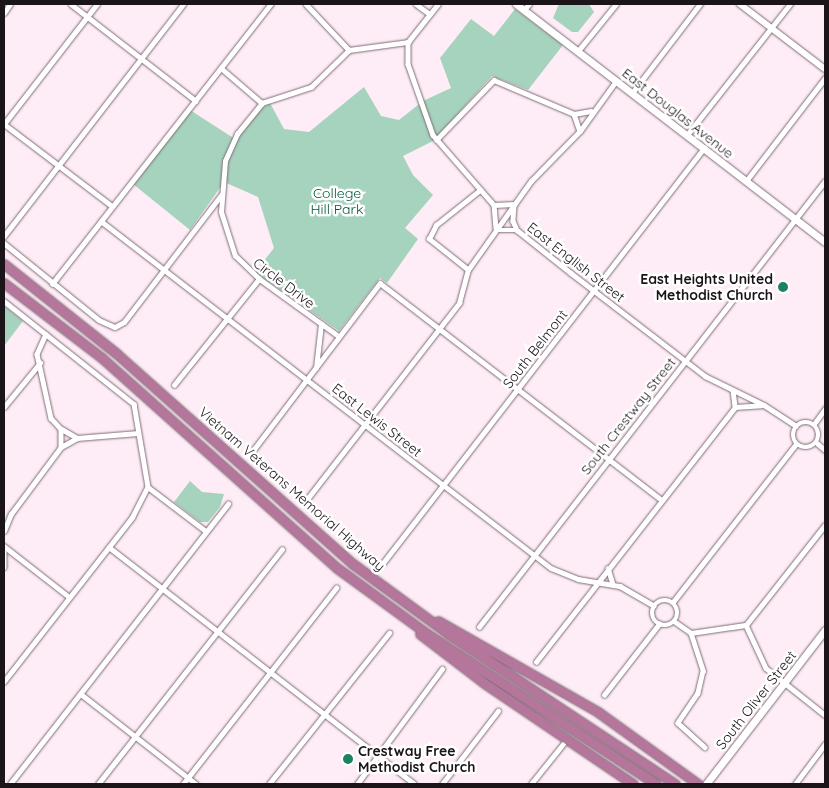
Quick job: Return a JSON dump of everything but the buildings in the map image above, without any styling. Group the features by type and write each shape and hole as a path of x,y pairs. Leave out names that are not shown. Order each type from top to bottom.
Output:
{"highway":[{"name":"Vietnam Veterans Memorial Highway","path":"4,262 117,354 316,532 413,609 674,784"},
{"name":"Vietnam Veterans Memorial Highway","path":"4,283 102,358 306,542 400,615 656,784"},
{"path":"413,609 591,707 698,784"},
{"path":"400,615 429,642 484,684 633,784"}],"main road":[{"name":"East Douglas Avenue","path":"516,4 527,7 578,52 825,242"},
{"name":"South Oliver Street","path":"706,784 825,630"}],"street":[{"path":"4,13 10,4"},
{"path":"71,4 196,101"},
{"path":"97,4 4,124 112,206"},
{"path":"4,236 183,4"},
{"path":"52,284 271,4"},
{"path":"306,4 349,50"},
{"path":"416,4 430,14"},
{"path":"438,4 408,42 408,64 436,140 494,206 496,230"},
{"path":"578,52 616,4"},
{"path":"632,93 700,4"},
{"path":"740,4 825,69"},
{"path":"687,135 790,4"},
{"path":"221,68 262,103 311,87 349,50 408,42"},
{"path":"746,180 825,78"},
{"path":"436,140 494,80 574,114 591,111"},
{"path":"308,498 460,303 468,270 531,181 580,131 591,111 616,80"},
{"name":"Circle Drive","path":"262,103 230,145 221,195 229,246 242,265 339,337"},
{"path":"574,114 580,131"},
{"name":"South Belmont","path":"383,563 704,148"},
{"name":"South Crestway Street","path":"480,627 825,181"},
{"path":"468,270 429,239 440,221 480,190"},
{"path":"4,243 52,284 104,323 117,326 164,270 221,195"},
{"path":"494,206 515,204"},
{"name":"East English Street","path":"515,204 513,221 517,230 594,291 685,361 732,390 764,405 796,426"},
{"name":"East Lewis Street","path":"101,221 534,556 565,575 613,584 654,606"},
{"path":"496,230 517,230"},
{"path":"174,385 259,279"},
{"path":"251,453 308,381 380,284 518,388 660,499"},
{"path":"4,301 124,393 136,409 138,433 148,487 133,517 68,596 4,682"},
{"path":"316,369 321,324"},
{"path":"46,334 39,344 40,362 51,418 61,428 77,438"},
{"path":"4,407 40,362"},
{"path":"732,390 736,407"},
{"path":"536,662 660,499 736,407 764,405"},
{"path":"814,424 825,409"},
{"path":"805,422 814,424 820,434 817,443 807,449 796,444 793,435 796,426 805,422"},
{"path":"61,428 61,447"},
{"path":"4,531 11,514 61,447 77,438 138,433"},
{"path":"817,443 825,450"},
{"path":"674,602 796,444"},
{"path":"148,487 206,531"},
{"path":"10,784 228,504"},
{"path":"691,633 746,625 825,525"},
{"path":"4,546 68,596"},
{"path":"109,547 414,784"},
{"path":"98,784 282,548"},
{"path":"4,552 4,566"},
{"path":"608,568 613,584"},
{"path":"183,784 336,588"},
{"path":"659,624 652,614 654,606 662,600 674,602"},
{"path":"674,602 678,613 674,621"},
{"path":"604,695 659,624 674,621 691,633 700,652 703,676 698,693 678,723 705,747"},
{"path":"746,625 760,661 784,683 825,714"},
{"path":"269,784 389,633"},
{"path":"357,784 379,757 442,668"},
{"path":"81,694 196,784"},
{"path":"442,784 498,711"},
{"path":"531,784 562,744"},
{"path":"795,784 825,744"}],"green space":[{"path":"559,4 589,4 594,12 578,32 572,32 553,18"},
{"name":"College Hill Park","path":"515,9 563,45 528,90 492,76 433,141 403,156 413,175 433,195 405,228 418,239 387,283 380,278 339,331 255,272 274,248 258,197 224,182 190,230 133,184 190,110 235,139 258,111 270,103 284,129 309,132 364,87 381,116 399,120 423,101 451,88 440,58 471,19 494,36"},
{"path":"4,306 23,321 4,346"},
{"path":"190,481 202,492 224,494 220,507 208,522 200,522 174,502"}],"place":[{"name":"East Heights United Methodist Church","path":"783,287"},
{"name":"Crestway Free Methodist Church","path":"348,759"}]}
